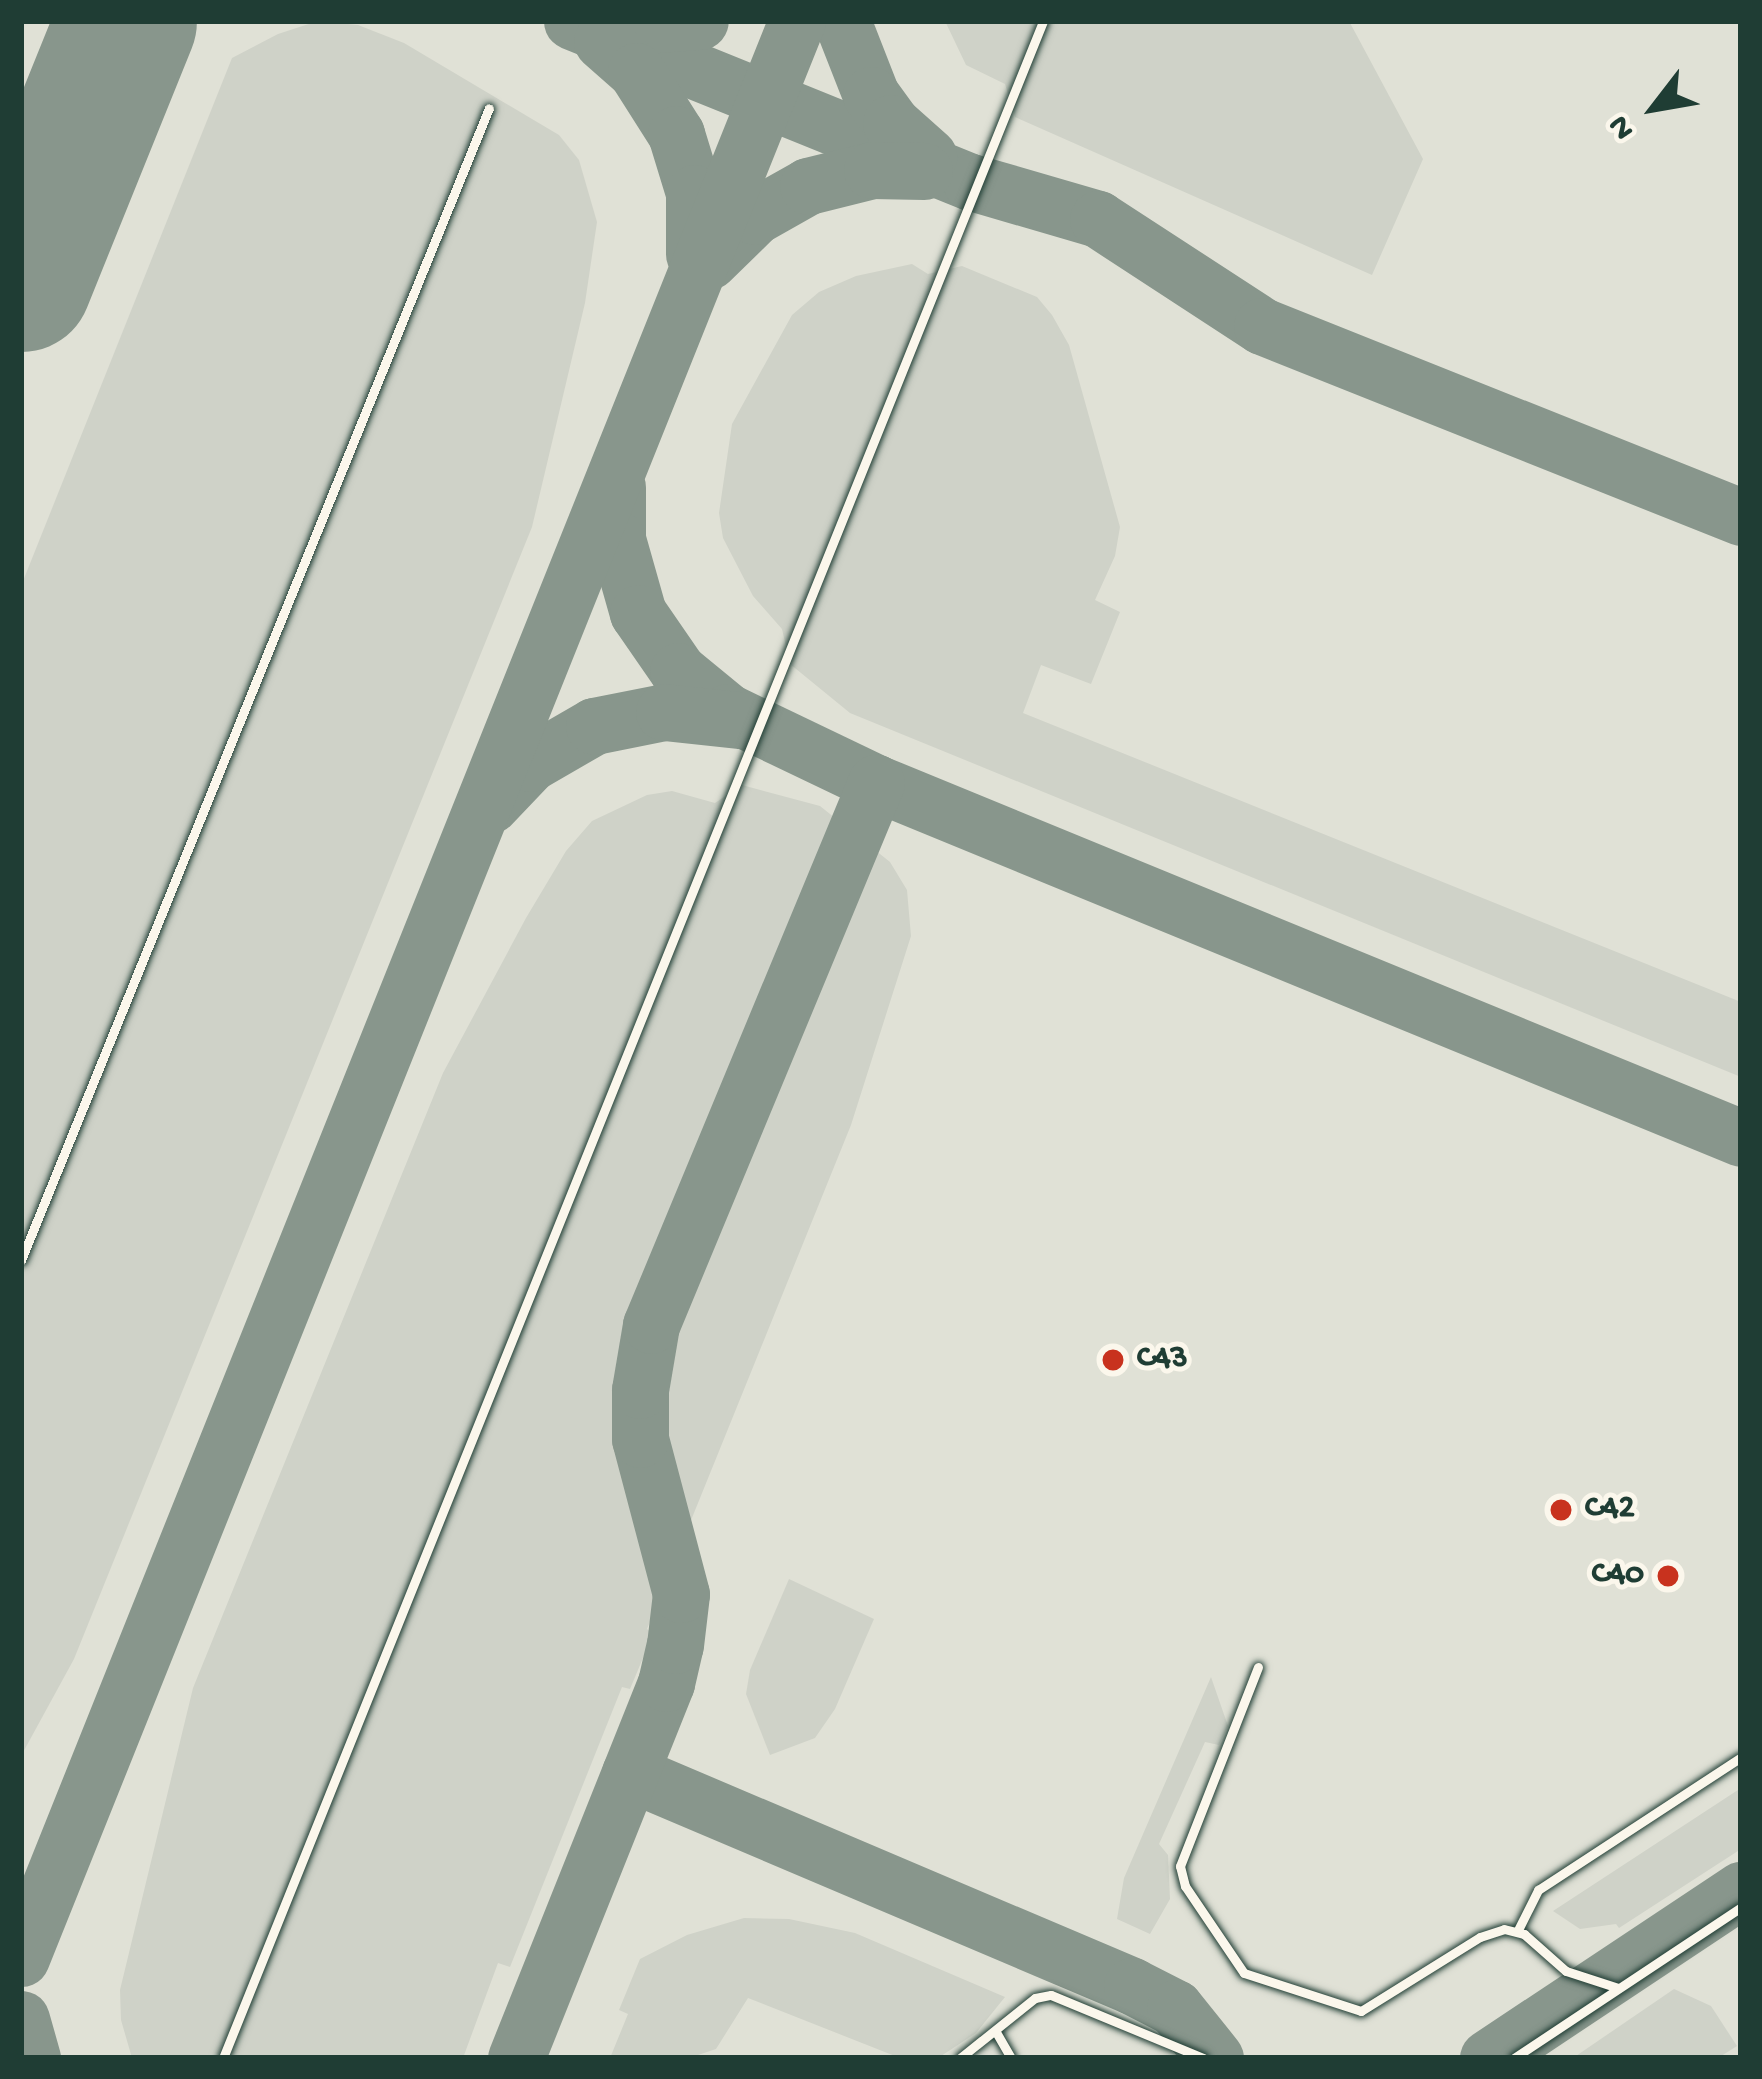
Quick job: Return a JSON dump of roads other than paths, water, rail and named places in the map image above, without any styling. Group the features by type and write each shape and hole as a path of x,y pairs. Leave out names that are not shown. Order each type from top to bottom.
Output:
{"lane":[{"path":"223,2058 1043,21"},
{"path":"21,1260 488,108"},
{"path":"1258,1667 1180,1866 1185,1886 1244,1973 1361,2011 1487,1934 1518,1930 1566,1971 1618,1988"},
{"path":"1518,1930 1538,1890 1741,1756"},
{"path":"1514,2058 1741,1907"},
{"path":"959,2058 1035,1998 1051,1995 1203,2058"},
{"path":"996,2032 1011,2058"},
{"path":"1535,2044 1544,2058"}],"place":[{"name":"C43","path":"1113,1360"},
{"name":"C42","path":"1561,1510"},
{"name":"C40","path":"1668,1576"}]}
